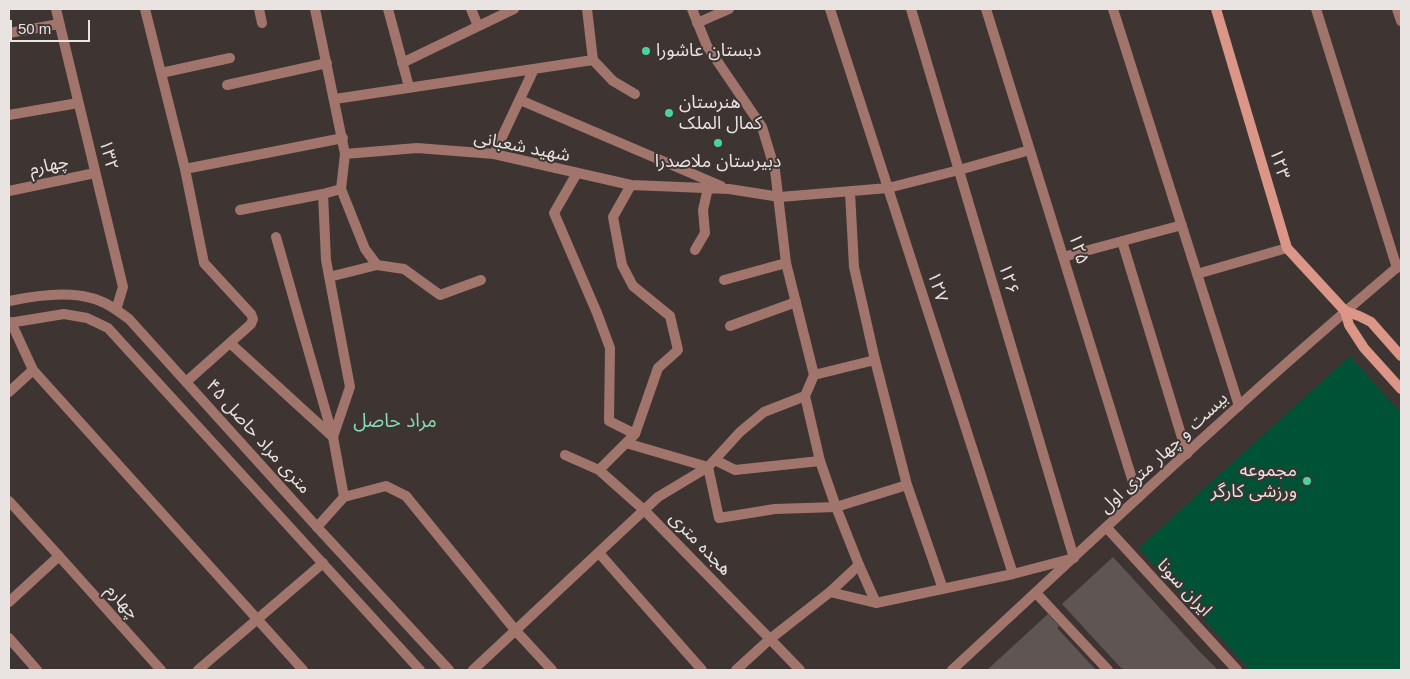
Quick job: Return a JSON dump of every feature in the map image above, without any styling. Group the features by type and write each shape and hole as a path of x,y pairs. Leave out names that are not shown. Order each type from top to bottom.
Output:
{"main road":[{"name":"۱۲۳","path":"1216,9 1287,248 1344,311"},
{"path":"1344,311 1360,316 1370,322 1401,356"},
{"path":"1344,311 1349,325 1364,348 1401,389"}],"street":[{"name":"۱۳۲","path":"56,9 123,287 116,310"},
{"path":"145,9 185,169 204,263 251,314 253,319 251,324 186,382"},
{"path":"259,9 262,22"},
{"path":"315,9 343,138 345,154 341,189 365,249 377,265"},
{"path":"388,9 409,88"},
{"path":"472,9 478,26"},
{"path":"402,63 514,9"},
{"path":"588,9 593,60 613,81 635,94"},
{"path":"692,9 706,46 762,127 776,170 786,263 814,375 805,396 820,461 836,507 876,603"},
{"path":"697,23 730,9"},
{"name":"۱۲۷","path":"830,9 1013,574"},
{"name":"۱۲۶","path":"911,9 1074,558"},
{"name":"۱۲۵","path":"986,9 1138,498"},
{"path":"1114,9 1239,406"},
{"path":"1316,9 1399,266"},
{"path":"1397,9 1401,21"},
{"path":"9,33 59,24"},
{"path":"161,73 230,58"},
{"path":"335,98 593,60"},
{"path":"227,85 327,63"},
{"path":"494,154 534,69"},
{"path":"520,100 729,189"},
{"path":"9,116 78,103"},
{"path":"185,169 343,138"},
{"name":"شهید شعبانی","path":"345,154 416,148 494,154 630,185 729,189 780,197 888,188 1030,150"},
{"name":"چهارم","path":"9,191 95,173"},
{"path":"577,173 554,213 610,348 609,421 635,434"},
{"path":"599,470 635,434 658,368 678,350 670,316 633,286 622,265 613,217 630,185"},
{"path":"695,250 706,233 703,210 708,188"},
{"path":"240,210 341,189"},
{"path":"850,192 854,267 874,360 907,485 943,589"},
{"path":"323,194 326,260 350,387 333,437"},
{"path":"1063,257 1182,226"},
{"path":"276,237 333,437 344,497"},
{"path":"1122,241 1187,454"},
{"path":"1197,274 1287,248"},
{"path":"724,280 786,263"},
{"path":"329,277 377,265 404,269 440,295 481,280"},
{"name":"بیست و چهار متری اول","path":"952,670 1344,311 1399,266"},
{"name":"۴۵ متری مراد حاصل","path":"9,301 27,297 65,295 92,298 129,319 449,670"},
{"path":"730,326 796,302"},
{"name":"۴۵ متری مراد حاصل","path":"10,322 64,314 86,318 108,328 420,670"},
{"path":"10,322 33,370 303,670"},
{"path":"230,343 333,437"},
{"path":"814,375 874,360"},
{"path":"9,392 33,370"},
{"path":"473,670 658,497 712,463 740,432 764,412 805,396"},
{"path":"626,443 735,470 820,461"},
{"name":"هجده متری","path":"565,455 599,470 645,511 800,670"},
{"path":"712,463 719,518 775,509 836,507 907,485"},
{"path":"317,527 344,497 386,486 406,496 516,631 552,670"},
{"name":"چهارم","path":"9,501 161,670"},
{"name":"ایران سونا","path":"1107,528 1237,670"},
{"path":"600,553 699,669"},
{"path":"9,602 59,556"},
{"path":"830,592 876,603 1013,574 1074,558"},
{"path":"198,670 323,563"},
{"path":"736,670 770,639 830,592 860,565"},
{"path":"1036,592 1108,670"},
{"path":"9,638 38,670"}],"green space":[{"name":"مجموعه ورزشی کارگر","path":"1350,356 1401,413 1401,670 1250,670 1139,548"}],"building":[{"path":"1113,557 1218,670 1128,670 1121,668 1062,604"},
{"path":"1048,614 1059,626 1057,628 1096,670 987,670"}],"place":[{"name":"دبستان عاشورا","path":"646,51"},
{"name":"هنرستان کمال الملک","path":"669,113"},
{"name":"دبیرستان ملاصدرا","path":"718,143"},
{"name":"مجموعه ورزشی کارگر","path":"1307,481"}],"district":[{"name":"مراد حاصل","path":"395,422"}]}
